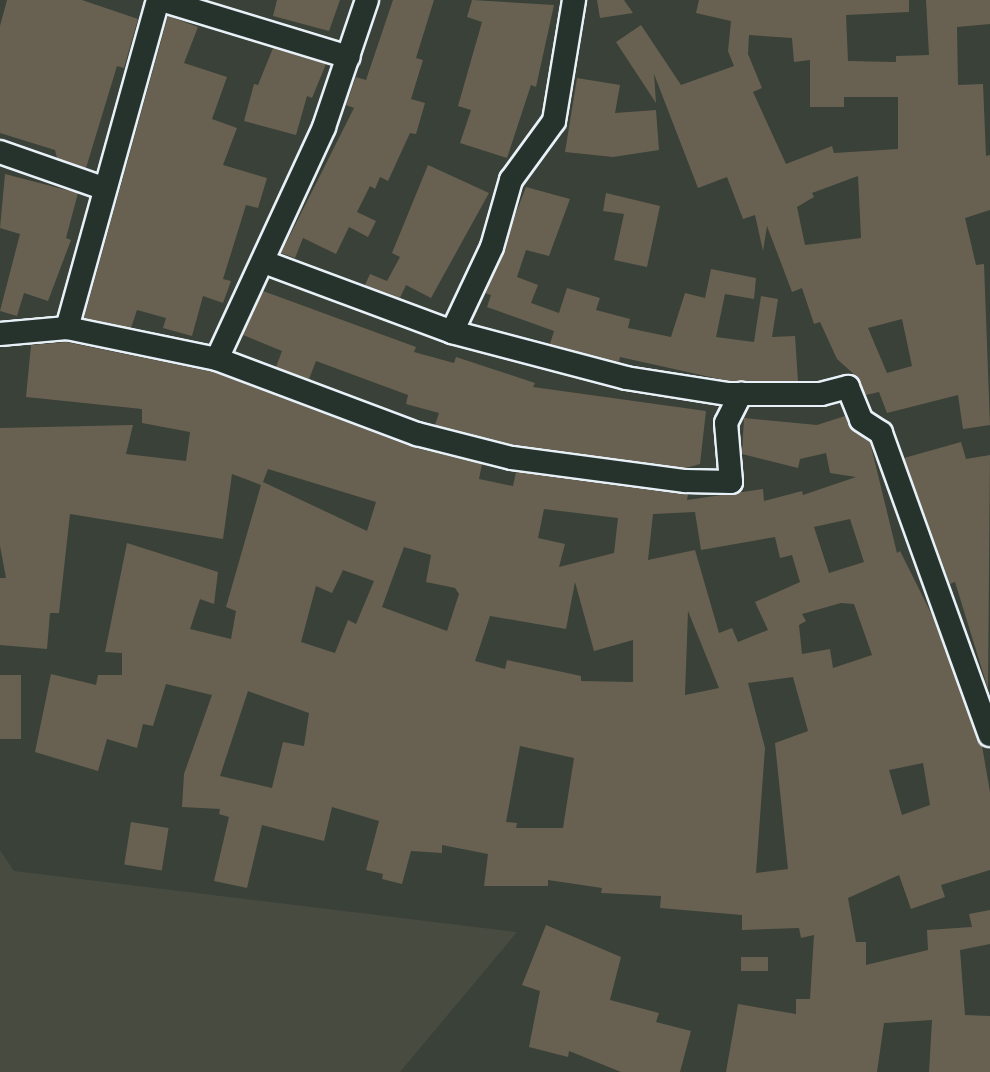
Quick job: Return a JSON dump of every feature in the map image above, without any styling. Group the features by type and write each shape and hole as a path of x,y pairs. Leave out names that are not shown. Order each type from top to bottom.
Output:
{"street":[{"path":"67,328 103,188 159,0 349,57"},
{"path":"217,359 264,262 349,57 367,0"},
{"path":"452,332 492,247 511,180 554,122 574,0"},
{"path":"0,152 103,188"},
{"path":"264,262 452,332 626,378 741,394 821,394 848,387 861,420 881,433 990,735"},
{"path":"0,334 67,328 217,359 417,434 513,458 685,481 731,482 726,423 741,394"}],"shaded area":[{"path":"0,850 14,871 517,932 400,1072 0,1072"}],"building":[{"path":"7,0 82,0 138,19 124,68 117,66 86,168 57,158 55,150 0,133 0,26"},
{"path":"277,0 340,0 329,31 273,16"},
{"path":"393,0 434,0 416,58 423,60 411,99 425,103 416,134 410,133 388,181 380,177 375,189 370,186 357,212 376,221 368,237 349,227 336,254 303,238 295,258 281,253 354,108 346,105 356,77 366,80"},
{"path":"472,0 554,5 536,87 531,85 507,158 460,143 471,110 458,106 482,22 467,17"},
{"path":"597,0 624,0 633,13 600,18"},
{"path":"699,0 909,0 909,12 846,15 848,61 896,62 896,56 929,55 926,0 990,0 990,24 957,27 958,85 983,84 986,156 990,155 990,210 965,218 976,265 984,264 990,425 963,429 958,395 887,413 879,392 866,395 857,377 837,359 820,322 814,324 802,288 792,292 767,226 763,251 755,215 743,219 727,177 698,188 654,74 656,103 616,42 641,25 681,85 734,66 728,51 731,21 696,13","holes":["749,35 792,38 794,62 810,60 810,107 844,107 844,97 898,97 898,149 834,153 832,146 786,164 753,92 762,88 748,54","858,176 861,238 805,245 797,207 814,197 812,193","902,319 912,366 887,373 868,328"]},
{"path":"168,16 198,27 184,63 227,77 212,119 237,128 223,165 267,178 258,208 246,205 223,279 231,281 223,303 203,296 192,336 163,328 166,318 137,310 131,328 84,318"},
{"path":"273,48 326,64 312,98 307,96 296,135 244,121 254,84 258,85"},
{"path":"577,78 620,85 615,113 656,110 659,150 613,157 565,152"},
{"path":"428,165 489,193 431,298 406,285 400,298 365,285 370,274 387,281 400,257 392,253"},
{"path":"5,174 78,193 66,238 71,240 48,301 24,293 17,316 0,311 20,234 0,228"},
{"path":"526,187 570,199 549,256 526,250 517,277 538,285 531,303 559,313 567,288 600,298 596,310 630,319 628,328 671,337 685,293 705,298 711,269 756,278 754,299 725,294 716,337 754,342 761,296 778,299 772,337 795,336 798,381 728,381 620,357 619,362 550,344 554,331 487,307 491,295 485,293"},
{"path":"606,193 660,206 647,267 614,260 624,214 603,211"},
{"path":"263,291 416,347 414,352 454,363 456,357 535,383 533,387 706,411 700,464 686,468 515,445 435,425 439,413 406,404 408,395 316,361 309,379 276,367 282,351 243,335"},
{"path":"66,342 213,372 412,447 482,464 479,479 513,486 516,472 688,495 687,500 763,489 764,501 802,491 803,495 856,477 830,473 826,453 800,459 798,468 742,454 744,418 817,425 845,416 853,431 870,442 897,553 900,551 934,619 982,746 990,792 990,870 941,885 945,897 911,909 899,875 848,898 856,942 866,942 866,965 928,950 927,930 972,927 969,914 990,910 990,944 960,950 965,1015 990,1016 990,1072 929,1072 932,1020 884,1023 877,1072 726,1072 738,1004 796,1014 796,999 810,999 814,935 801,938 799,928 742,930 742,915 660,908 661,896 601,893 602,888 548,880 548,886 484,886 488,854 442,845 442,853 411,851 402,884 382,879 383,874 366,870 379,821 332,807 324,841 262,825 247,888 214,881 229,817 219,814 220,809 182,807 184,774 212,695 166,684 153,726 143,724 137,748 107,739 98,771 35,752 51,674 96,685 98,675 122,675 122,653 105,652 127,543 218,572 214,604 200,599 190,629 231,639 236,611 226,607 261,485 232,474 223,539 70,514 59,613 50,613 47,649 0,645 0,578 6,578 0,546 0,428 133,425 126,454 186,461 190,432 142,423 142,409 26,397 31,345","holes":["268,469 376,502 367,531 263,482","544,509 618,518 614,553 559,567 565,544 538,538","695,512 701,550 775,537 780,558 792,555 800,582 755,602 768,630 738,642 732,628 719,633 695,550 648,560 653,514","850,519 864,562 829,573 814,527","404,547 431,555 426,582 455,588 459,594 447,631 382,607","343,570 374,581 356,624 348,620 335,653 301,642 316,586 332,593","575,582 594,651 633,640 633,682 581,681 581,676 507,660 505,669 475,661 490,616 566,629","841,603 854,604 872,655 833,668 830,649 802,654 799,625 806,621 802,614","688,611 719,688 685,695","793,677 808,731 775,743 788,869 756,873 765,748 748,683","248,691 309,713 304,746 283,742 272,788 220,776","520,746 574,758 563,828 516,828 517,823 506,822","923,763 930,805 902,815 889,770"]},
{"path":"961,442 966,459 990,455 988,689 955,582 950,584 904,458"},
{"path":"0,675 21,675 21,739 0,739"},
{"path":"131,822 169,828 162,870 124,864"},
{"path":"546,925 621,957 610,1000 659,1013 656,1022 691,1031 680,1072 621,1072 569,1051 568,1057 529,1047 540,991 522,985"},
{"path":"741,957 768,957 768,971 741,971"}]}
